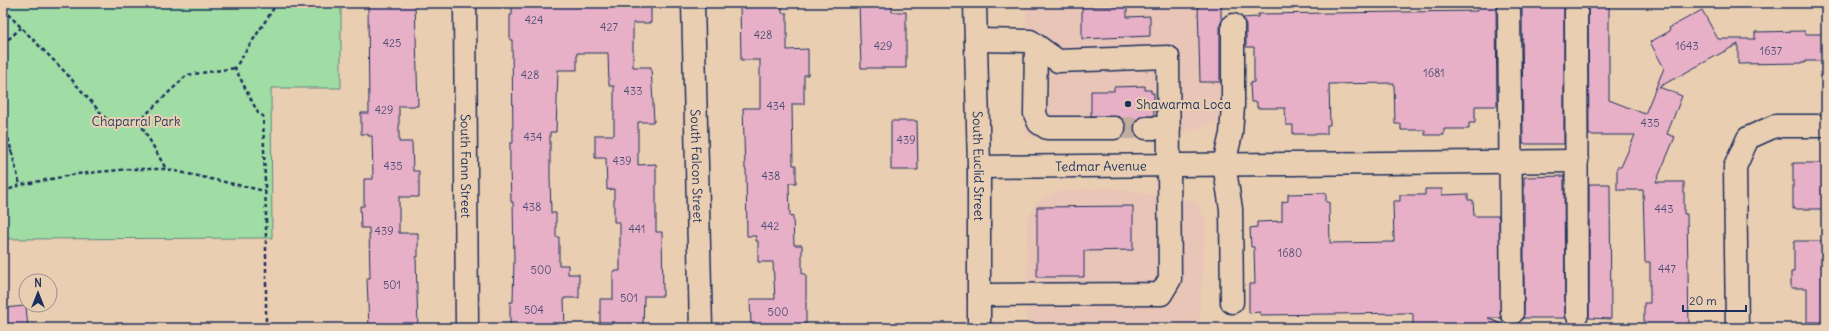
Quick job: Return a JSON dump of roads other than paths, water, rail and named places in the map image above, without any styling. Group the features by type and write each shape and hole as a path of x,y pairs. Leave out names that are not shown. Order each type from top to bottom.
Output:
{"street":[{"name":"South Fann Street","path":"465,3 467,328"},
{"name":"South Falcon Street","path":"693,3 700,328"},
{"name":"South Euclid Street","path":"975,3 979,167 979,328"},
{"path":"1576,6 1577,314"},
{"path":"1510,9 1512,313"},
{"path":"1232,302 1231,209 1224,164 1231,134 1233,106 1234,25"},
{"path":"976,40 1030,41 1058,61 1168,57 1170,165 1170,279 1161,294 979,295"},
{"path":"1036,46 1035,114 1039,124 1047,128 1114,128"},
{"path":"1737,328 1735,167 1748,138 1775,126 1826,126"},
{"path":"1146,128 1169,128"},
{"name":"Tedmar Avenue","path":"979,167 1577,161"}],"tunnel":[{"path":"1114,128 1146,128"}],"place":[{"name":"Shawarma Loca","path":"1128,104"}],"park label":[{"name":"Chaparral Park","path":"136,121"}]}
